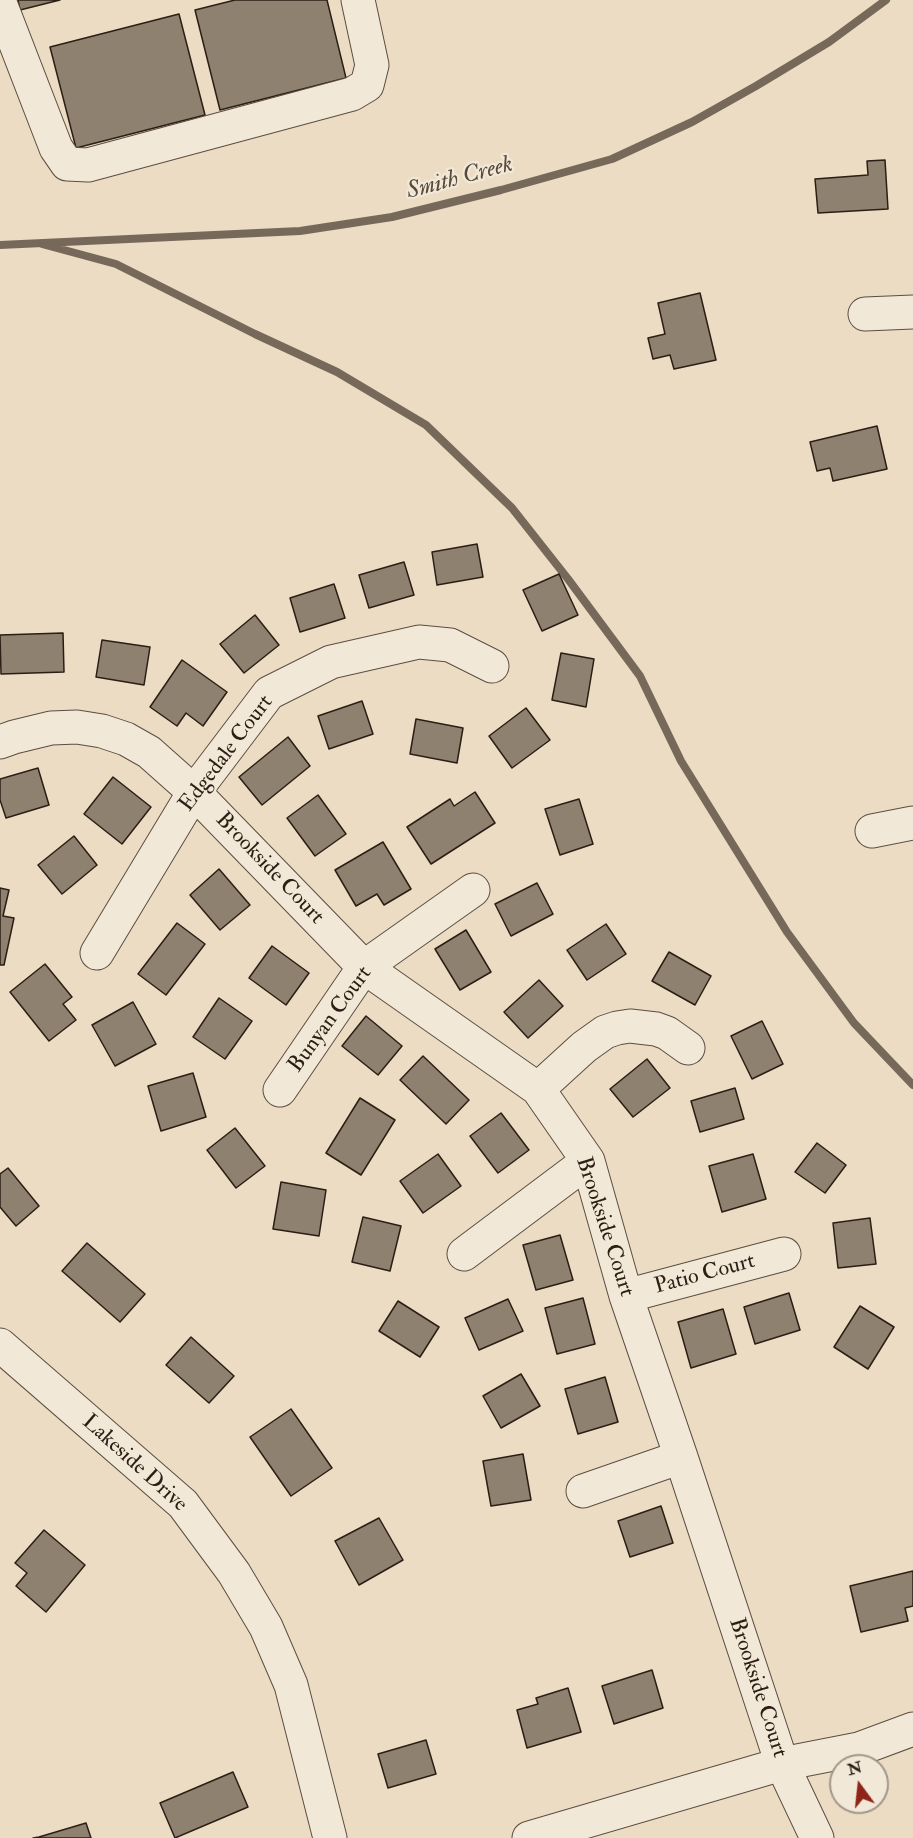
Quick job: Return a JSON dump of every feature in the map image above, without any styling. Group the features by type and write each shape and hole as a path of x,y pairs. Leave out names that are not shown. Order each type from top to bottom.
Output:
{"street":[{"path":"0,3 56,148 67,164 88,165 360,90 367,85 372,65 358,0"},
{"path":"865,314 913,312"},
{"name":"Edgedale Court","path":"97,953 194,792 269,693 331,662 419,642 450,645 492,666"},
{"name":"Brookside Court","path":"0,742 51,728 77,727 102,731 126,739 149,752 194,792 364,967 538,1089 588,1161 626,1296 782,1764 817,1838"},
{"path":"872,831 913,823"},
{"name":"Bunyan Court","path":"280,1090 364,967 473,890"},
{"path":"538,1089 584,1047 605,1032 617,1028 630,1026 656,1029 667,1033 688,1048"},
{"path":"464,1254 588,1161"},
{"name":"Patio Court","path":"626,1296 784,1254"},
{"name":"Lakeside Drive","path":"0,1345 183,1504 234,1573 266,1627 291,1685 330,1838"},
{"path":"583,1491 681,1457"},
{"path":"530,1838 782,1764 859,1749 913,1729"}],"building":[{"path":"18,0 60,0 20,10"},
{"path":"235,0 327,0 346,78 220,110 195,10"},
{"path":"179,14 205,115 76,148 50,47"},
{"path":"885,160 888,209 818,213 815,179 868,175 867,161"},
{"path":"700,293 716,360 674,369 670,355 653,359 648,338 665,334 658,303"},
{"path":"877,426 887,469 833,481 830,468 817,471 810,442"},
{"path":"477,544 483,577 437,585 432,552"},
{"path":"404,562 414,595 369,608 359,575"},
{"path":"559,574 578,615 542,631 523,590"},
{"path":"334,584 345,618 300,632 290,598"},
{"path":"255,615 279,645 244,673 220,644"},
{"path":"63,633 64,672 1,674 0,635"},
{"path":"102,640 150,647 144,685 96,677"},
{"path":"561,653 594,659 586,707 552,700"},
{"path":"182,660 227,692 203,726 186,713 177,726 150,707"},
{"path":"362,701 373,734 329,749 318,716"},
{"path":"526,708 550,740 512,768 489,736"},
{"path":"416,719 463,728 457,763 410,754"},
{"path":"288,737 310,766 262,805 239,777"},
{"path":"38,768 49,805 6,818 0,800 0,779"},
{"path":"113,777 151,807 122,844 84,814"},
{"path":"475,792 495,823 431,864 407,827 450,799 454,806"},
{"path":"318,795 346,834 315,856 287,818"},
{"path":"579,799 593,844 560,855 545,809"},
{"path":"74,836 97,865 62,894 38,865"},
{"path":"383,842 411,889 384,905 377,894 356,906 335,870"},
{"path":"219,869 250,905 220,930 190,895"},
{"path":"537,883 553,914 511,936 495,904"},
{"path":"0,888 9,890 3,916 14,918 4,965 0,965"},
{"path":"177,923 205,944 166,995 138,974"},
{"path":"606,924 626,954 587,980 567,950"},
{"path":"466,930 491,972 460,990 435,949"},
{"path":"272,946 309,973 286,1005 249,978"},
{"path":"669,952 711,976 695,1005 652,981"},
{"path":"45,964 72,997 63,1004 76,1020 49,1041 10,992"},
{"path":"539,980 563,1006 528,1038 504,1012"},
{"path":"219,998 252,1021 225,1059 193,1037"},
{"path":"133,1002 156,1044 115,1066 92,1025"},
{"path":"366,1016 402,1046 378,1075 342,1046"},
{"path":"762,1021 783,1064 752,1079 731,1036"},
{"path":"423,1056 469,1100 446,1124 400,1080"},
{"path":"647,1059 670,1088 633,1117 610,1089"},
{"path":"193,1073 206,1117 161,1131 148,1086"},
{"path":"735,1088 744,1119 700,1132 691,1101"},
{"path":"360,1098 395,1120 361,1175 326,1153"},
{"path":"501,1113 529,1150 498,1173 470,1136"},
{"path":"235,1128 265,1166 236,1188 207,1150"},
{"path":"817,1143 846,1165 825,1193 795,1172"},
{"path":"438,1154 461,1186 423,1213 400,1181"},
{"path":"753,1154 766,1199 722,1212 709,1166"},
{"path":"8,1168 39,1206 16,1226 0,1207 0,1174"},
{"path":"281,1182 326,1190 319,1236 273,1229"},
{"path":"363,1217 401,1226 390,1271 352,1262"},
{"path":"870,1218 876,1264 838,1268 833,1223"},
{"path":"560,1235 573,1280 536,1290 523,1245"},
{"path":"87,1243 145,1294 120,1322 62,1271"},
{"path":"789,1293 800,1330 755,1344 744,1307"},
{"path":"583,1298 595,1344 557,1354 545,1308"},
{"path":"508,1299 523,1331 479,1350 465,1318"},
{"path":"398,1301 439,1327 420,1357 379,1331"},
{"path":"860,1306 894,1327 868,1369 834,1347"},
{"path":"723,1309 736,1354 691,1368 678,1322"},
{"path":"191,1337 234,1376 209,1403 166,1365"},
{"path":"521,1374 540,1406 501,1428 483,1396"},
{"path":"605,1377 618,1422 578,1434 565,1389"},
{"path":"291,1409 332,1468 291,1496 250,1437"},
{"path":"523,1454 531,1500 491,1506 483,1461"},
{"path":"661,1506 673,1543 630,1557 618,1521"},
{"path":"379,1518 403,1560 359,1585 335,1541"},
{"path":"44,1530 85,1565 46,1612 16,1586 27,1573 15,1563"},
{"path":"913,1571 913,1606 905,1608 908,1621 861,1632 850,1586"},
{"path":"652,1670 663,1708 614,1724 602,1686"},
{"path":"568,1688 581,1732 527,1748 517,1710 538,1704 536,1698"},
{"path":"426,1740 436,1774 388,1788 378,1754"},
{"path":"233,1772 248,1807 175,1838 160,1803"},
{"path":"86,1823 91,1838 33,1838 39,1837"}],"waterway":[{"name":"Smith Creek","path":"0,245 300,231 392,217 501,190 612,159 692,122 829,42 886,0"},
{"path":"42,244 116,264 255,334 337,372 426,425 512,508 640,676 681,761 787,932 854,1023 913,1085"}]}
